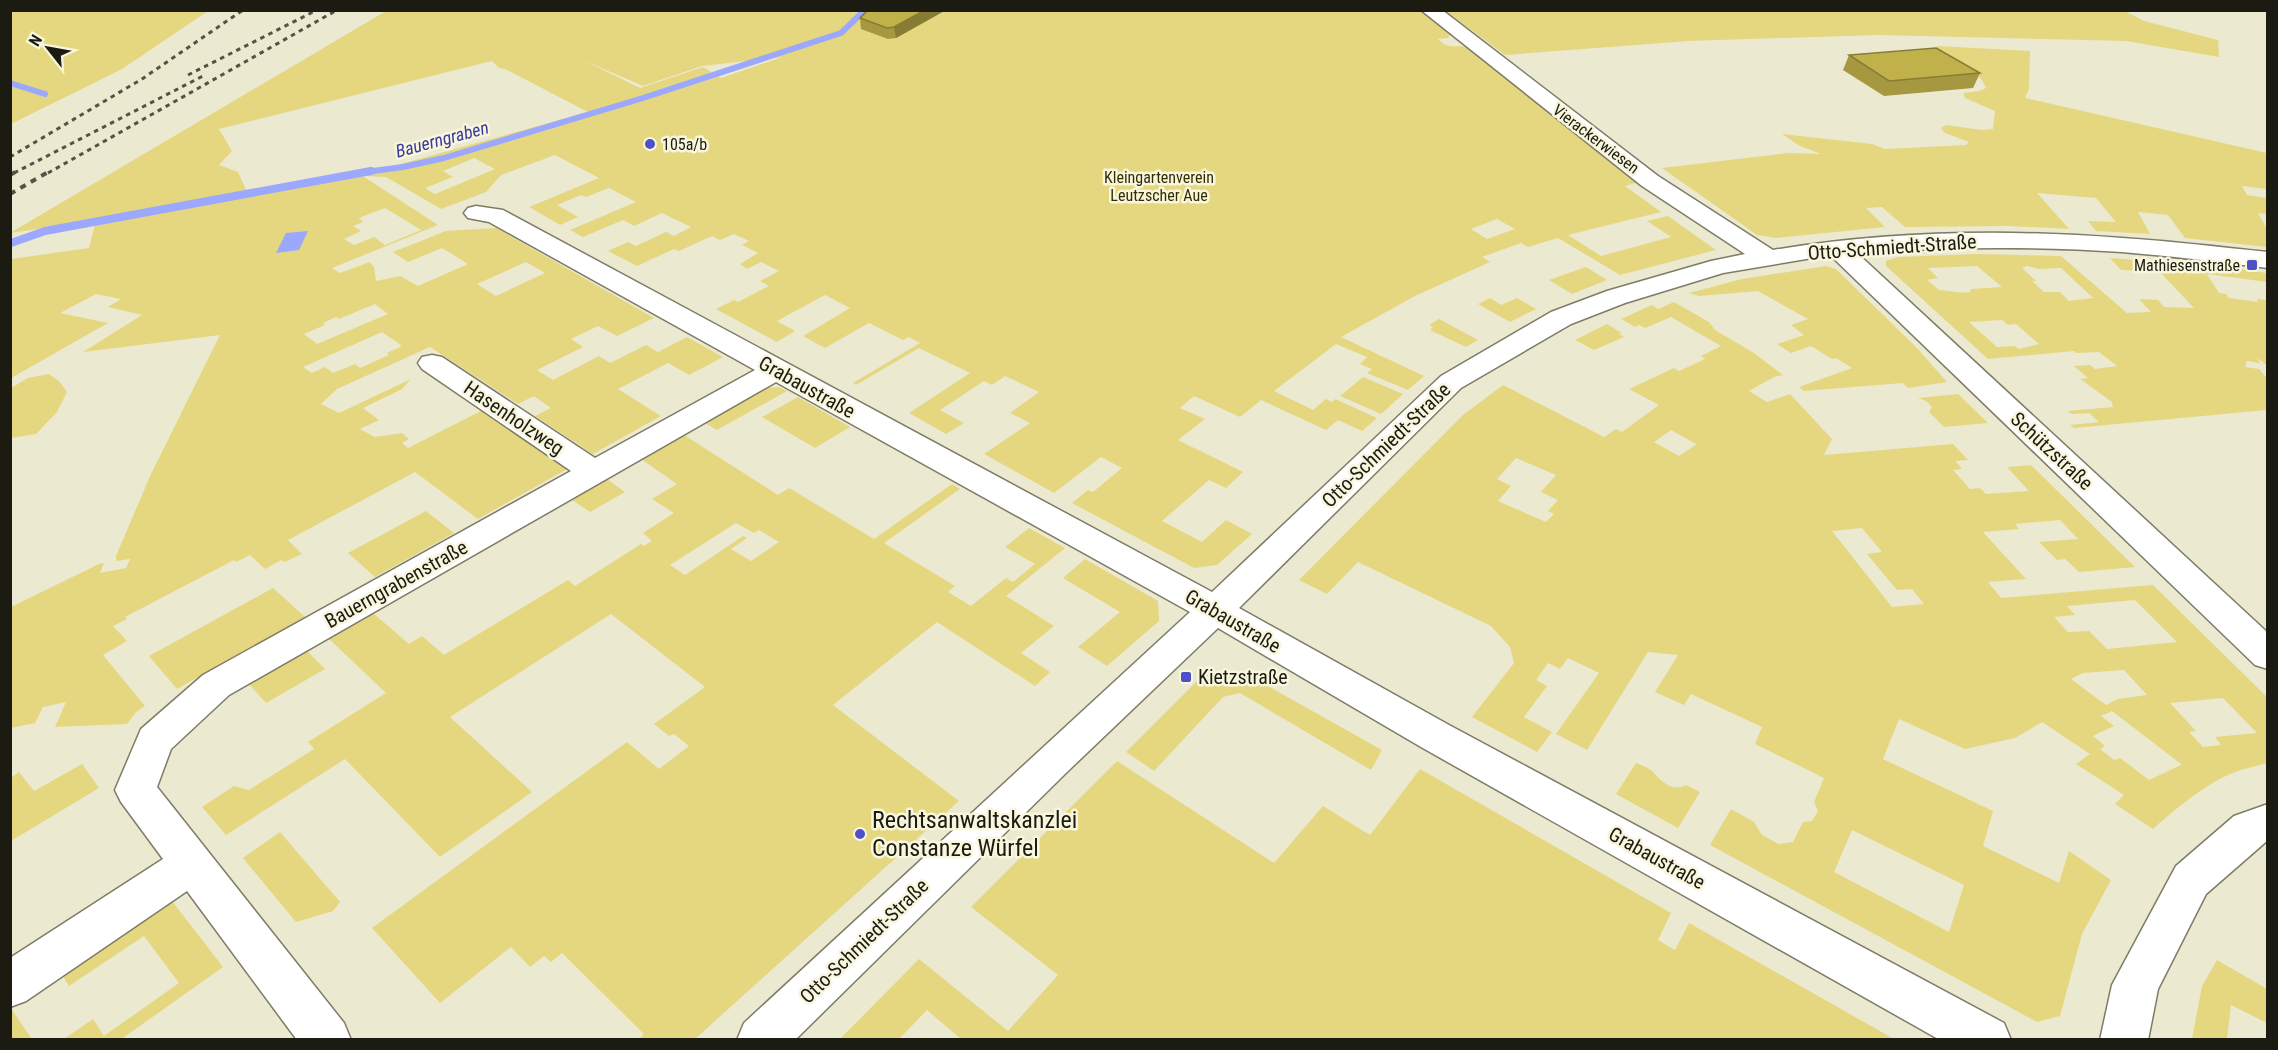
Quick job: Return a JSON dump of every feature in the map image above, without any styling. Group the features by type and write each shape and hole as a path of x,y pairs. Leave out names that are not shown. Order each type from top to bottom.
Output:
{"street":[{"name":"Vierackerwiesen","path":"1430,10 1650,181 1768,258"},
{"name":"Grabaustraße","path":"476,213 495,215 1215,610 1435,736 1987,1040"},
{"name":"Otto-Schmiedt-Straße","path":"761,1040 1054,760 1153,670 1451,382 1561,318 1673,279 1720,266 1836,248 1919,241 2123,245 2268,260"},
{"name":"Schützstraße","path":"1836,248 2268,655"},
{"name":"Hasenholzweg","path":"432,363 595,473"},
{"name":"Bauerngrabenstraße","path":"327,1040 135,790 155,740 216,685 776,370"},
{"path":"2124,1040 2135,985 2191,880 2249,829 2268,821"},
{"path":"10,985 193,863"}],"green space":[{"path":"11,10 208,11 122,69 11,124"},
{"name":"Kleingartenverein Leutzscher Aue","path":"1421,10 1450,34 1448,38 1438,39 1442,43 1449,46 1468,47 1645,180 1625,186 1661,212 1568,235 1601,256 1671,237 1647,221 1668,216 1716,250 1620,275 1558,238 1528,247 1521,243 1482,257 1490,262 1415,296 1341,337 1424,376 1408,390 1367,373 1372,369 1360,364 1367,357 1336,344 1274,391 1313,410 1326,399 1332,402 1335,399 1377,418 1362,431 1338,420 1326,430 1261,400 1240,417 1194,396 1180,408 1205,419 1178,440 1243,472 1226,488 1209,480 1162,521 1202,542 1226,520 1252,534 1217,565 1194,568 1072,503 1088,490 1093,492 1122,468 1101,457 1054,493 984,454 1030,423 1010,413 1039,392 1005,376 992,385 984,381 940,410 964,423 946,434 909,413 970,373 919,348 856,385 853,383 920,343 909,337 903,340 869,323 825,348 803,336 850,308 825,295 777,321 795,331 777,342 716,309 734,300 738,302 769,286 760,281 779,271 761,262 747,269 740,264 758,253 742,245 749,241 734,234 720,240 712,236 679,251 674,249 637,266 608,251 628,242 636,246 666,232 674,236 691,227 662,213 634,226 623,220 583,237 570,230 636,202 609,188 586,197 581,195 557,205 578,217 560,225 529,207 599,178 555,155 501,175 486,192 441,209 386,177 365,176 364,170 390,167 588,112 499,68 492,61 219,129 232,151 219,165 238,172 248,194 355,171 438,225 332,268 340,273 370,262 374,267 376,281 400,276 418,286 468,264 442,248 408,262 393,252 446,231 496,228 654,318 617,336 598,326 571,339 583,347 537,370 553,380 599,356 610,363 646,345 658,352 687,337 723,357 689,375 668,363 618,389 661,416 593,454 535,416 551,408 534,396 518,404 430,347 337,389 321,404 339,413 411,379 402,389 363,408 379,420 360,429 375,437 402,433 409,439 402,443 408,448 481,411 567,469 478,519 415,472 288,540 302,554 285,562 281,560 265,569 250,555 236,562 234,560 125,617 127,619 113,626 127,641 103,655 145,706 136,712 127,724 55,727 66,702 43,707 35,723 11,728 11,607 99,564 104,563 100,573 126,568 130,559 116,561 116,556 151,474 220,335 83,352 142,315 108,307 121,299 96,294 60,313 108,323 11,378 11,259 89,248 96,221 10,233 386,11","holes":["782,57 721,78 703,67 640,88 585,61 643,86 702,66","474,158 495,169 435,194 425,188 453,177 443,171","385,208 421,230 385,245 374,237 354,245 344,239 361,231 353,226 363,222 359,218","1497,219 1515,229 1487,239 1471,229","526,262 545,273 496,296 477,284","375,304 388,314 317,344 304,334 325,325 323,323 336,317 339,319","382,332 401,345 387,353 389,355 360,368 355,364 333,373 325,367 312,373 303,367"]},
{"path":"1446,11 2125,11 2144,21 2218,40 2219,57 2126,41 1878,35 1688,41 1505,55"},
{"path":"1937,46 2030,51 2029,89 2025,98 2267,153 2267,192 2266,189 2242,186 2247,195 2267,198 2267,214 2258,213 2267,229 2267,247 2185,238 2168,215 2138,212 2150,234 2096,231 2088,221 2116,222 2096,198 2037,193 2069,229 2010,226 1905,227 1882,207 1866,208 1885,227 1775,238 1757,235 1662,168 1789,153 1821,154 1800,146 1782,134 1872,144 1885,149 1966,145 1969,142 1945,133 1941,128 1946,125 1982,130 1993,129 1995,111 1965,98 1963,93 1986,88 1983,81 1965,65 1936,50"},
{"path":"1976,254 2061,256 2127,313 2151,312 2139,299 2158,300 2164,307 2194,308 2160,272 2121,270 2110,258 2218,266 2267,273 2267,282 2207,274 2219,293 2226,294 2229,298 2258,302 2257,299 2267,300 2267,365 2257,358 2260,363 2247,361 2245,367 2259,369 2267,378 2267,410 2074,428 2070,425 2099,422 2089,413 2072,414 2067,411 2113,407 2112,402 2080,379 2088,378 2074,366 2090,365 2095,369 2117,366 2099,352 2076,353 2074,351 1988,359 1886,266 1886,261 1898,257","holes":["1977,266 2002,287 1958,292 1939,290 1927,280 1938,278 1928,268","2027,266 2039,269 2061,268 2093,298 2069,301 2060,292 2044,292 2022,268","2002,320 2008,325 2016,324 2039,344 2019,349 2015,346 1997,347 1969,322"]},
{"path":"1826,266 1836,269 1917,348 1947,382 1908,388 1903,383 1804,391 1799,387 1852,368 1811,346 1791,353 1777,344 1804,335 1791,325 1808,319 1758,291 1699,296 1689,293 1742,279"},
{"path":"1586,267 1607,280 1572,294 1549,280"},
{"path":"1490,298 1501,305 1517,298 1536,309 1510,322 1478,304"},
{"path":"1674,302 1709,322 1715,330 1754,353 1783,375 1774,377 1749,391 1767,402 1790,394 1832,439 1824,455 1953,444 1968,460 1955,461 1962,469 1953,470 1970,489 1980,488 1986,494 2029,491 2007,467 2031,465 2135,567 2079,572 2065,559 2057,560 2039,542 2078,539 2060,520 2015,524 2019,529 1983,532 2026,579 1988,582 2001,598 2153,585 2267,697 2267,763 2235,772 2203,789 2153,829 2115,804 2124,795 2076,764 2090,754 2042,722 2015,738 1965,749 1899,719 1883,759 1993,811 1983,846 2059,883 2069,851 2111,880 2082,934 2060,1016 2037,1022 1710,845 1731,809 1754,822 1762,835 1779,844 1793,842 1803,822 1812,821 1818,811 1814,802 1824,778 1755,744 1762,727 1691,694 1684,705 1655,692 1678,655 1648,652 1587,750 1556,734 1599,673 1568,658 1560,669 1548,663 1536,680 1547,686 1524,717 1552,732 1537,752 1472,717 1514,663 1510,647 1491,626 1358,562 1327,594 1299,580 1463,415 1503,385 1604,437 1616,429 1622,432 1659,405 1629,389 1674,368 1679,371 1705,359 1701,356 1721,346 1671,317 1645,328 1639,325 1635,327 1621,319 1652,305 1658,309","holes":["1671,430 1697,444 1679,456 1654,442","1516,458 1556,475 1541,492 1558,500 1548,511 1554,514 1546,522 1498,501 1511,486 1497,479","1862,528 1882,552 1867,554 1897,590 1912,589 1924,604 1892,607 1832,531","2135,600 2177,642 2107,649 2089,631 2068,632 2054,617 2075,615 2067,606","2124,670 2147,695 2118,699 2106,705 2071,679 2083,673","2223,698 2257,733 2215,737 2221,745 2203,747 2189,732 2196,731 2170,703","2112,711 2181,765 2149,780 2120,758 2114,760 2100,749 2105,746 2093,736 2114,726 2101,716","1852,830 1964,885 1949,932 1834,872"]},
{"path":"1439,319 1478,340 1466,347 1430,330 1433,327 1429,325"},
{"path":"1607,324 1622,333 1619,334 1624,337 1594,350 1575,340"},
{"path":"49,374 59,381 67,392 57,412 36,434 11,438 11,388 28,378"},
{"path":"1363,377 1403,394 1381,414 1340,396"},
{"path":"779,387 787,391 717,430 705,423 765,388"},
{"path":"1958,394 1988,423 1944,427 1929,412 1932,407 1926,401 1918,398"},
{"path":"798,397 850,427 815,448 762,417"},
{"path":"684,435 778,495 789,488 874,539 952,484 960,489 884,543 955,586 948,592 971,606 1006,578 1013,582 1035,564 1005,547 1029,528 1065,548 1006,596 1054,626 1021,653 1050,672 1035,686 937,622 833,705 959,801 695,1039 639,1039 644,1034 562,953 551,962 544,956 530,967 511,947 440,1003 372,928 627,742 659,769 689,746 674,734 669,736 654,724 705,687 611,614 450,717 532,792 440,857 345,759 226,835 202,807 234,786 249,790 314,749 308,742 386,693 328,638 373,613 409,644 422,636 444,655 568,580 575,586 641,544 644,546 652,541 643,533 674,513 652,499 677,484 641,459","holes":["736,523 754,533 759,530 779,542 751,561 731,549 747,538 743,536 685,575 670,565"]},
{"path":"607,479 625,492 590,512 572,500"},
{"path":"426,511 454,533 375,577 348,553"},
{"path":"1085,559 1158,601 1159,621 1107,666 1078,647 1120,612 1063,578"},
{"path":"273,588 305,617 177,689 149,656"},
{"path":"307,651 325,669 266,703 249,684"},
{"path":"1241,671 1382,750 1371,770 1240,693 1223,697 1154,771 1126,752 1206,672"},
{"path":"1117,761 1274,863 1323,806 1370,835 1420,769 1671,913 1658,940 1675,950 1689,923 1894,1039 962,1040 927,1010 899,1039 840,1039 919,959 1008,1031 1058,975 971,907"},
{"path":"1636,763 1650,769 1672,787 1686,785 1700,792 1678,828 1616,794"},
{"path":"82,764 99,788 11,841 11,778 19,772 34,791"},
{"path":"280,832 340,902 333,911 296,922 243,858"},
{"path":"172,901 223,967 120,1040 64,1039 93,1019 104,1036 179,983 144,936 69,986 61,973"},
{"path":"2217,960 2267,989 2267,1023 2231,1005 2227,1039 2192,1039 2202,986"},
{"path":"10,1007 29,1035 32,1039 11,1039"}],"water":[{"path":"308,231 299,250 276,253 286,233"}],"building":[{"path":"868,10 925,10 894,27 887,28 860,18"},
{"path":"1936,48 1980,73 1889,81 1849,55"}],"waterway":[{"name":"Bauerngraben","path":"366,172 444,158 643,98 841,33 865,10"},
{"path":"10,83 45,94"},
{"name":"Bauerngraben","path":"366,172 371,171"},
{"name":"Bauerngraben","path":"11,243 45,231 366,172"},
{"name":"Bauerngraben","path":"358,173 366,172"}],"railway":[{"path":"10,157 142,79 243,10"},
{"path":"188,75 317,10"},
{"path":"48,173 337,10"},
{"path":"14,173 203,76"},
{"path":"10,175 17,171"},
{"path":"10,194 50,171"}],"place":[{"name":"105a/b","path":"650,144"},
{"name":"Mathiesenstraße","path":"2252,265"},
{"name":"Kietzstraße","path":"1186,677"},
{"name":"Rechtsanwaltskanzlei Constanze Würfel","path":"860,834"}]}
